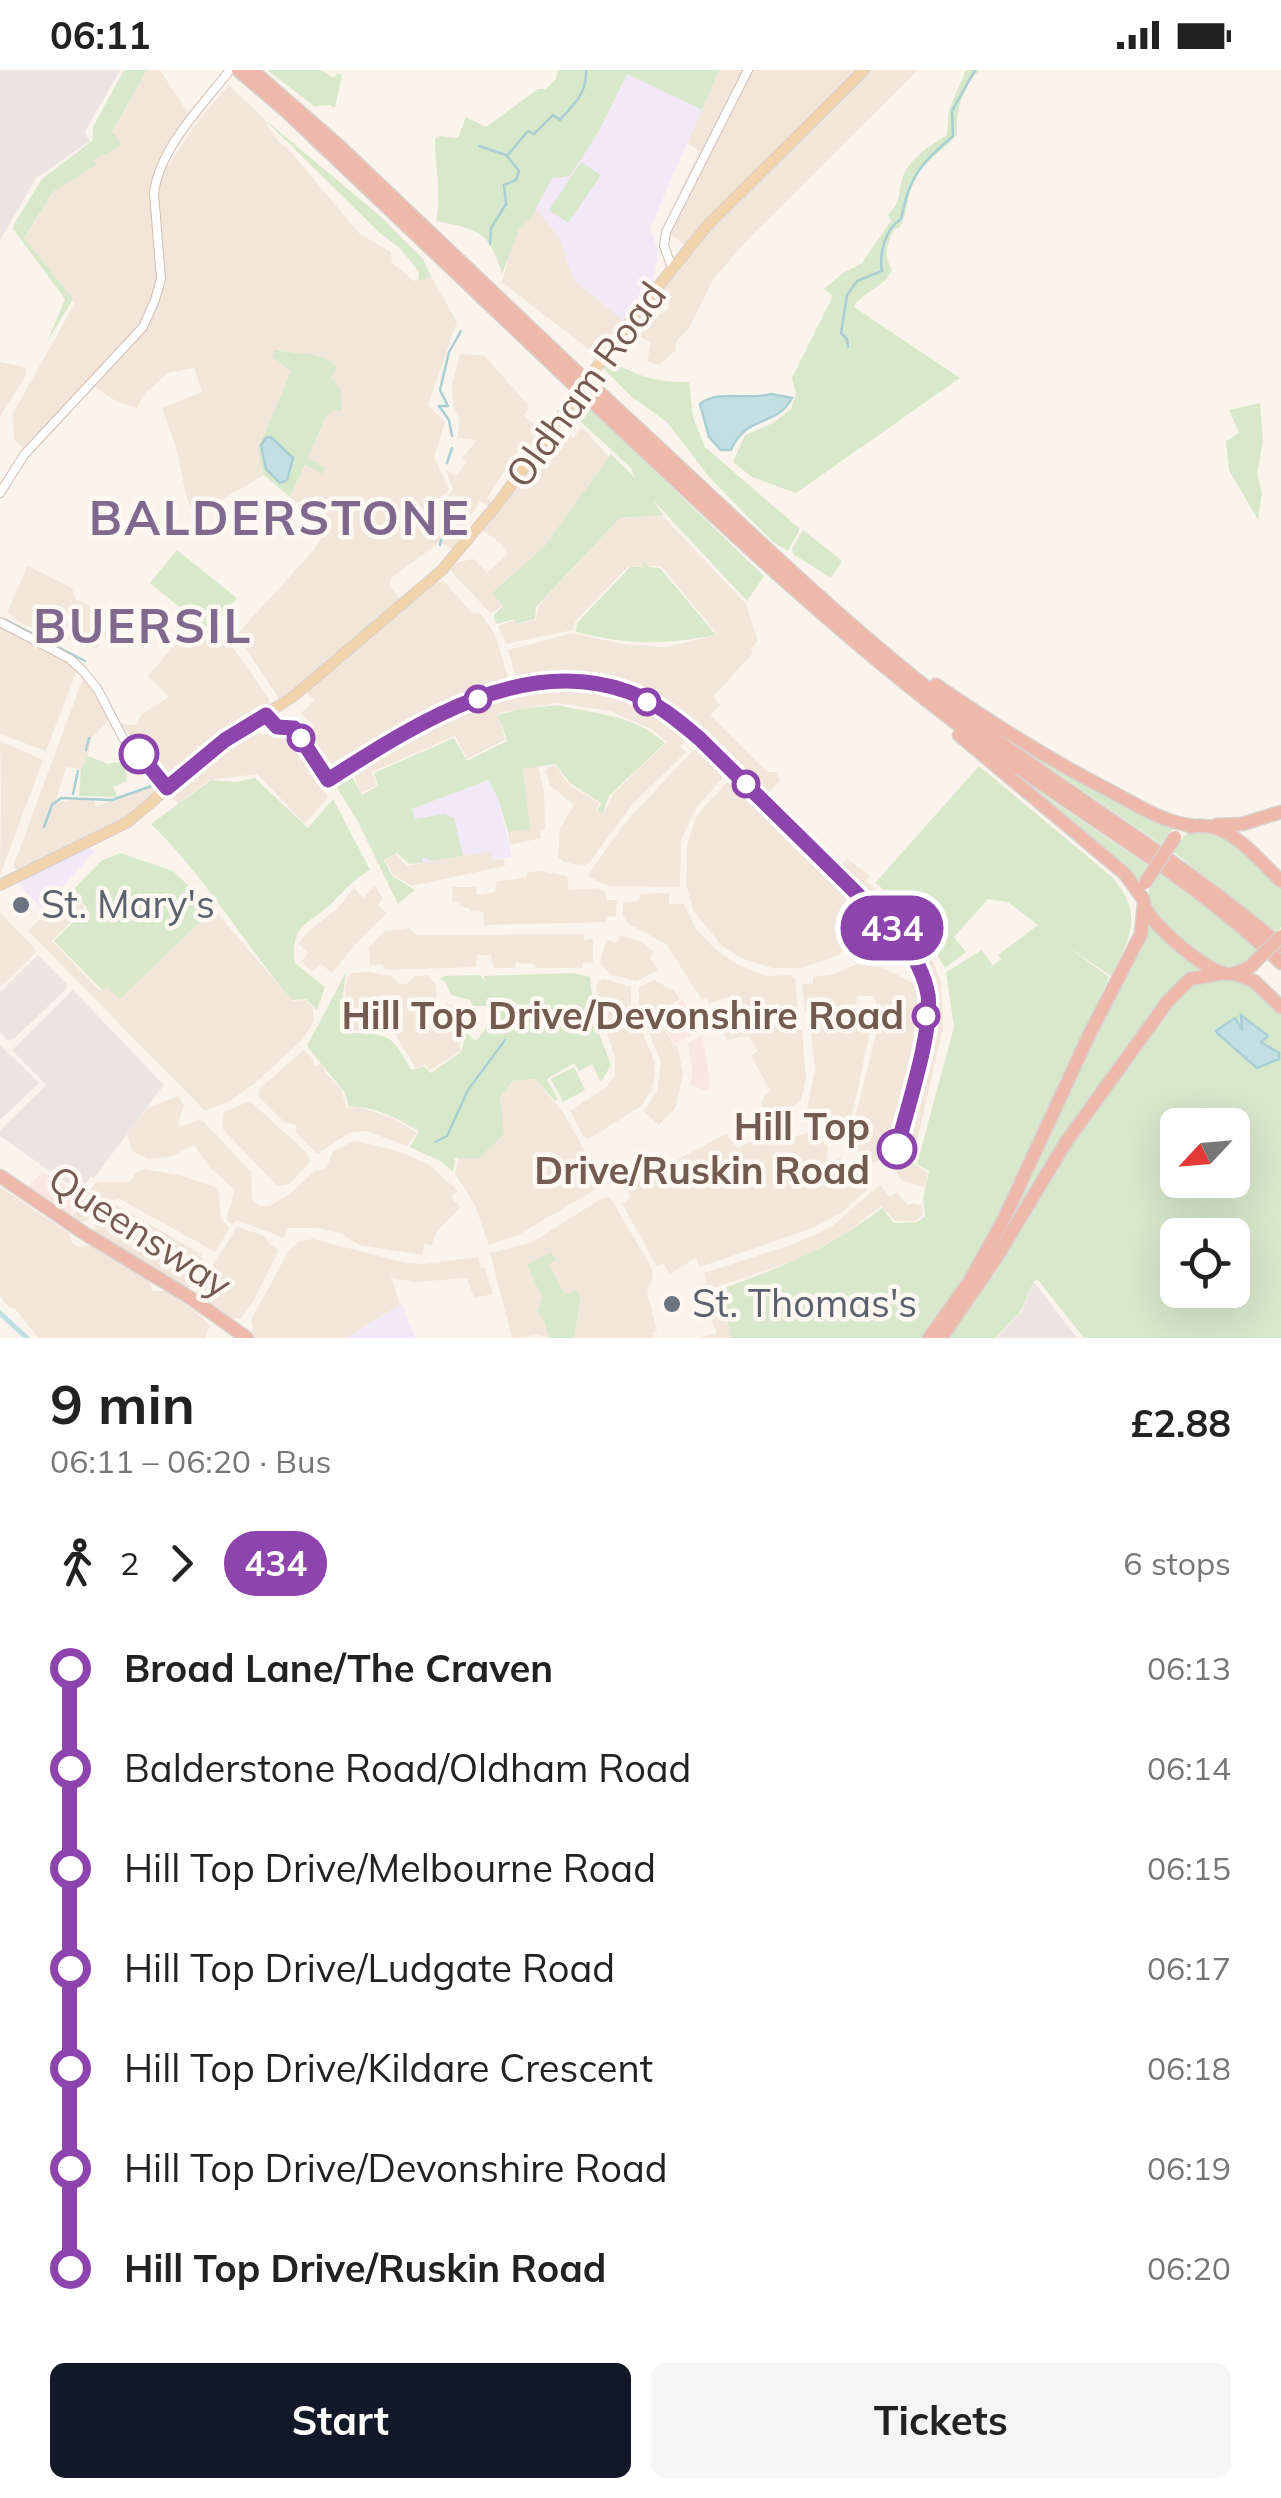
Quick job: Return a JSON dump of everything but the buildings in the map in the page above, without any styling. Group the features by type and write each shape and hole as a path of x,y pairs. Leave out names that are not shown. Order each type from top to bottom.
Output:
{"highway":[{"path":"252,70 338,144 834,625 914,698 1125,874 1154,921 1205,965 1254,981 1281,1007"},
{"path":"231,73 286,111 856,629 988,735 1199,879 1281,946"},
{"path":"834,625 1020,771 1218,906 1281,963"},
{"path":"856,629 1013,738 1165,820 1231,835 1281,881"},
{"path":"929,1338 969,1282 1003,1221 1141,934 1145,883 1175,837 1202,826 1242,824 1281,812"},
{"path":"941,1338 996,1258 1066,1142 1168,1001 1190,979 1252,966 1281,936"},
{"name":"Queensway","path":"0,1180 161,1284 236,1338"},
{"name":"Queensway","path":"0,1180 189,1296 247,1338"}],"main road":[{"path":"672,268 664,246 666,232 748,70"},
{"name":"Oldham Road","path":"0,885 128,822 225,740 294,696 449,563 499,502 672,268 734,198 864,70"},
{"path":"0,493 24,456 143,326 160,278 155,185 177,140 231,73"},
{"path":"0,622 70,660 82,671 98,690 124,738 167,788"}],"shaded area":[{"path":"0,70 120,70 85,132 90,141 36,178 0,240"},
{"path":"147,70 160,70 190,116 163,158 168,166 200,118 229,85 263,118 278,141 360,234 391,252 392,263 414,281 431,276 457,322 428,405 445,422 434,457 449,490 435,502 440,513 439,506 453,490 446,470 456,476 467,462 462,458 477,440 458,438 459,419 452,386 460,354 484,355 529,406 524,416 543,431 532,446 524,442 521,446 487,498 493,503 490,507 480,501 465,525 472,530 455,551 440,542 391,578 389,586 402,601 280,700 238,637 327,531 290,497 305,465 324,467 308,459 326,416 340,410 340,388 330,378 337,367 321,357 275,349 291,371 258,449 264,475 195,515 162,408 202,392 194,368 168,373 145,393 137,408 117,402 93,385 23,448 14,439 13,413 75,303 24,239 53,192 95,165 93,160 121,145 112,133"},
{"path":"629,70 719,70 650,228 658,251 653,283 623,320 573,279 559,237 536,208 552,178 570,176 598,133"},
{"path":"719,70 918,70 750,237 712,281 688,330 676,341 675,351 659,365 647,361 651,342 639,337 646,324 669,308 669,290 661,290 653,283 684,245 664,228 699,151 687,143"},
{"path":"536,208 559,237 573,279 623,320 596,355 502,282 520,227"},
{"path":"0,362 25,367 26,375 0,416"},
{"path":"556,426 573,438 582,427 609,457 503,605 491,614 450,570 458,562 474,559 487,573 508,554 503,545 482,530"},
{"path":"661,514 746,604 758,641 751,649 753,653 713,697 720,705 710,715 767,772 776,772 780,781 767,794 760,792 672,712 630,688 583,680 517,682 508,650 573,633 622,644 665,647 718,635 661,566 628,567 576,620 573,630 506,644 498,626 514,620 517,624 536,620 539,605 619,519"},
{"path":"28,566 72,588 75,599 108,614 103,627 109,631 96,649 23,624 7,612"},
{"path":"444,581 472,613 481,614 495,634 509,680 501,687 398,728 337,770 305,734 315,727 301,713 314,701 306,691 437,582"},
{"path":"193,624 213,645 231,645 270,706 207,744 166,779 120,724 136,725 141,715 169,697 148,676"},
{"path":"0,626 73,664 77,670 46,751 0,734"},
{"path":"83,678 95,689 110,719 91,739 81,769 66,767 55,803 81,798 94,800 96,807 157,782 163,788 125,821 18,870 13,867"},
{"path":"567,688 605,694 648,709 688,739 680,746 686,752 631,806 589,863 582,866 558,857 560,828 574,805 550,785 545,770 555,765 569,785 599,803 596,811 603,815 613,794 667,742 651,729 610,711 558,703 498,713 505,740 467,759 455,736 372,772 377,785 361,793 351,768 497,699 519,692"},
{"path":"251,733 290,736 328,797 305,824 257,774 209,780 178,804 167,792 227,746"},
{"path":"0,741 43,760 0,875 1,794"},
{"path":"699,744 728,772 696,808 681,840 680,887 609,886 587,876 625,823"},
{"path":"538,765 544,792 545,829 540,829 541,838 510,845 508,832 530,828 523,769"},
{"path":"734,775 879,919 839,955 802,968 772,968 741,958 722,946 693,910 686,884 687,845 697,815"},
{"path":"488,780 498,798 512,857 493,860 490,851 423,863 412,809"},
{"path":"90,846 94,852 42,909 16,882"},
{"path":"491,851 493,860 504,859 505,866 412,886 393,875 385,860 396,854 407,866"},
{"path":"847,859 870,876 866,881 907,918 924,940 941,981 943,1028 912,1163 928,1172 925,1187 901,1180 895,1169 899,1166 896,1161 927,1025 929,993 922,966 903,936 838,868"},
{"path":"539,871 567,876 569,890 597,888 605,892 607,900 617,900 616,916 607,917 606,922 484,925 483,912 470,911 460,907 460,901 452,901 453,887 476,887 477,895 495,892 496,882"},
{"path":"375,886 383,899 378,905 387,913 332,973 321,964 313,971 306,967 302,961 308,953 299,944 306,933 338,908 354,888 363,898"},
{"path":"71,890 85,908 52,941 100,991 107,986 120,998 213,909 293,1001 306,1000 313,1008 314,1021 303,1039 255,1083 229,1102 205,1111 28,931"},
{"path":"669,893 669,904 684,904 696,929 736,964 766,976 791,975 795,979 798,1012 791,1012 793,1030 802,1030 806,1079 801,1100 786,1112 761,1106 764,1095 770,1091 751,1055 758,1051 748,1036 727,1040 717,1021 726,1013 723,1008 730,1004 727,997 709,1004 706,998 702,1000 666,944 629,924 623,916 623,903 639,901 640,894"},
{"path":"0,912 37,951 0,987"},
{"path":"408,928 417,935 584,934 584,940 593,938 593,962 582,963 582,968 536,968 534,964 516,963 515,968 494,968 491,955 477,955 476,967 385,970 382,964 370,966 369,947 384,931"},
{"path":"619,935 642,942 654,952 650,958 658,970 637,981 611,975 600,963 606,940 618,943"},
{"path":"38,955 67,984 66,989 14,1039 7,1040 0,1032 0,992"},
{"path":"856,964 881,967 919,986 923,1013 916,1013 912,1046 917,1048 889,1158 872,1163 855,1150 851,1134 877,1031 882,1027 874,996 857,996 856,1004 850,1004 850,1015 819,1016 817,1010 805,1011 802,984 813,984 813,977 835,974"},
{"path":"350,973 391,976 400,984 427,975 436,985 437,1003 459,1039 461,1051 430,1070 425,1064 416,1069 395,1034 385,1030 353,1031 353,1017 345,1018 345,988"},
{"path":"604,979 631,987 631,1007 654,1060 655,1074 652,1089 641,1106 589,1139 584,1137 570,1111 604,1089 615,1076 615,1057 596,1002 597,981"},
{"path":"654,980 680,999 656,1014 674,1046 677,1045 683,1073 676,1107 659,1125 644,1111 657,1091 661,1062 639,1008 639,987"},
{"path":"73,990 164,1085 94,1178 83,1187 67,1183 0,1136 0,1130 46,1085 12,1050"},
{"path":"683,1000 699,1031 674,1044 658,1015"},
{"path":"831,1022 871,1027 852,1115 845,1131 835,1127 830,1134 812,1122 815,1116 807,1108 815,1069 810,1024"},
{"path":"702,1035 708,1091 690,1085 693,1074 688,1043"},
{"path":"0,1045 39,1083 0,1120"},
{"path":"304,1050 314,1066 322,1063 340,1088 347,1108 360,1107 394,1119 417,1133 407,1146 367,1131 349,1133 317,1154 296,1133 296,1125 285,1123 258,1096 259,1089"},
{"path":"535,1079 565,1115 603,1185 518,1235 489,1245 475,1205 455,1174 459,1158 479,1158 500,1097 512,1081"},
{"path":"178,1096 184,1105 180,1127 204,1122 251,1172 252,1200 259,1206 269,1206 290,1194 315,1171 326,1169 333,1151 354,1141 395,1150 428,1164 458,1191 451,1198 461,1207 437,1231 431,1246 425,1243 422,1255 359,1245 340,1233 317,1228 288,1228 284,1238 237,1220 232,1225 226,1219 235,1190 209,1167 194,1145 170,1157 148,1159 132,1151 127,1135 148,1108"},
{"path":"250,1101 311,1161 289,1184 277,1186 222,1128 224,1112"},
{"path":"755,1112 787,1121 792,1137 815,1134 828,1147 829,1163 840,1157 847,1166 851,1162 868,1178 869,1188 844,1211 813,1228 700,1267 696,1258 670,1274 663,1263 657,1266 622,1204 631,1198 626,1187 726,1134 738,1148 758,1138"},
{"path":"144,1169 218,1188 221,1219 230,1228 215,1252 120,1199 100,1202 87,1221 76,1221 73,1215 96,1182 130,1182"},
{"path":"42,1172 82,1195 69,1217 26,1189"},
{"path":"880,1185 890,1197 897,1192 908,1205 922,1205 923,1215 915,1221 895,1221 881,1206 846,1233 799,1259 713,1288 706,1281 704,1273 794,1244 831,1227"},
{"path":"0,1187 69,1233 78,1247 90,1245 148,1280 153,1291 165,1291 195,1311 210,1325 205,1338 39,1338 0,1296"},
{"path":"610,1197 651,1267 653,1276 647,1291 657,1331 652,1332 653,1338 574,1338 581,1299 566,1295 548,1265 527,1265 542,1298 537,1311 549,1338 512,1338 490,1253 533,1242 602,1198"},
{"path":"115,1204 201,1254 204,1264 187,1290 95,1232 94,1223 106,1206"},
{"path":"237,1227 265,1236 279,1250 253,1302 241,1318 231,1320 195,1295"},
{"path":"313,1239 406,1263 478,1257 493,1294 474,1298 467,1278 414,1282 393,1278 390,1271 400,1305 346,1338 255,1338 251,1320 289,1250 300,1241"},
{"path":"707,1282 713,1289 720,1288 731,1338 699,1338 717,1333 697,1286"},
{"path":"1034,1282 1077,1338 996,1338 1022,1311"},
{"path":"402,1304 415,1338 347,1338"}],"green space":[{"path":"124,70 147,70 112,132 122,145 94,160 96,165 53,192 24,238 73,299 47,342 65,299 13,229 14,224 42,179 93,140 93,127"},
{"path":"267,70 321,70 333,78 338,73 342,75 335,108 314,106"},
{"path":"558,70 719,70 702,110 627,74 598,133 570,176 552,178 532,216 520,227 502,274 493,249 480,235 436,221 435,140 439,136 458,138 466,117 486,127 538,89 546,89 556,79"},
{"path":"966,70 980,70 961,99 957,134 916,174 902,222 894,229 888,245 892,270 854,307 960,378 796,493 752,477 733,462 745,435 773,423 791,409 796,394 792,378 833,296 824,289 861,264 891,221 888,215 897,202 909,166 947,135 949,110"},
{"path":"263,118 379,215 423,259 431,276 418,281 419,272 400,248"},
{"path":"581,162 601,175 568,223 549,210"},
{"path":"275,349 330,361 337,367 331,378 340,388 342,411 334,410 326,416 308,458 325,467 322,474 305,465 290,497 264,475 258,449 291,371 273,357"},
{"path":"609,358 647,377 689,382 693,417 705,447 800,529 788,551 773,542 710,478 667,422 633,398 602,367"},
{"path":"579,398 764,576 747,601 653,500 663,515 620,518 536,607 535,619 497,624 493,616 503,606 492,593 544,547 611,454 635,478 631,468 569,411"},
{"path":"1260,403 1263,441 1257,474 1262,493 1258,520 1229,470 1226,441 1239,433 1229,410"},
{"path":"803,530 842,561 831,578 793,554"},
{"path":"177,550 237,598 210,632 150,583"},
{"path":"643,560 648,567 660,568 716,635 646,642 576,632 577,623 630,567 642,567"},
{"path":"557,705 627,721 665,743 609,796 603,814 597,811 601,803 570,783 555,764 523,769 530,829 508,832 488,780 412,809 415,819 444,814 454,818 463,856 433,861 422,857 423,863 409,864 397,853 384,860 392,876 415,890 398,904 333,781 349,771 362,795 378,786 374,773 454,738 467,761 507,741 498,715"},
{"path":"999,734 1176,826 1161,844"},
{"path":"88,756 108,764 124,761 127,781 113,787 118,797 79,796 81,769"},
{"path":"979,766 1112,877 1131,914 1124,949 1111,976 1064,944 1109,977 1002,1208 923,1338 731,1338 721,1289 805,1256 882,1208 894,1223 917,1222 925,1216 923,1199 929,1171 917,1164 954,1027 946,972 982,950 993,966 1001,959 998,955 1038,925 1008,902 988,899 954,937 966,952 945,968 911,910 875,883"},
{"path":"1006,769 1147,865 1137,885"},
{"path":"255,778 308,828 333,799 370,870 299,931 295,963 325,987 317,1010 306,999 292,1000 189,866 151,824 211,780 236,782"},
{"path":"1197,830 1222,833 1281,888 1281,927 1276,933 1172,851 1184,836"},
{"path":"120,853 173,871 213,909 120,999 107,987 102,990 54,941 87,908 72,891 101,861"},
{"path":"1157,871 1220,917 1259,952 1243,964 1220,967 1179,939 1156,914 1150,900 1150,886"},
{"path":"1147,920 1201,971 1190,973 1174,985 1095,1093 1008,1234 962,1297"},
{"path":"346,972 340,1018 350,1020 352,1033 389,1039 412,1070 424,1066 431,1073 461,1052 464,1042 458,1039 440,1008 447,1004 455,1008 456,1029 465,1031 475,1041 487,1021 487,1006 473,1006 470,1000 451,995 445,981 440,980 444,976 480,975 485,982 484,976 573,973 590,977 595,1023 611,1065 601,1082 592,1064 579,1071 574,1063 547,1079 558,1099 555,1101 535,1079 512,1081 500,1097 504,1134 479,1158 455,1158 453,1172 442,1162 410,1147 419,1131 376,1111 349,1107 345,1093 307,1046"},
{"path":"1216,978 1253,984 1281,1013 1281,1338 1084,1338 1038,1280 1034,1281 1021,1311 995,1338 947,1338 1003,1259 1076,1137 1170,1012 1176,998 1187,989"},
{"path":"574,1067 585,1090 563,1102 551,1079"},
{"path":"550,1252 557,1259 549,1265 565,1294 576,1290 581,1299 574,1338 549,1338 537,1311 542,1298 527,1265"}],"water":[{"path":"771,394 792,398 778,414 745,431 731,450 721,450 709,437 700,404 716,397"},
{"path":"271,437 293,458 287,480 280,483 266,469 261,445"},
{"path":"1241,1015 1268,1036 1261,1042 1279,1053 1279,1059 1257,1068 1217,1033 1235,1018 1242,1030"}],"waterway":[{"path":"490,244 491,228 506,204 504,185 516,180 519,171 507,156 528,131 534,134 553,115 560,120 582,93 586,70"},
{"path":"848,347 841,333 847,295 857,281 882,271 882,249 887,235 901,219 918,172 953,136 952,111 975,70"},
{"path":"479,146 506,155"},
{"path":"452,436 449,420 439,406 448,406 440,390 449,352 461,331"},
{"path":"447,463 452,448"},
{"path":"440,545 445,508"},
{"path":"6,620 85,661"},
{"path":"86,750 89,738"},
{"path":"73,794 78,771"},
{"path":"44,827 52,805 61,798 112,800 157,784"},
{"path":"435,1142 447,1136 468,1090 505,1040"},
{"path":"0,1313 27,1338"}],"bus line":[{"name":"434","path":"139,754 167,788 225,740 266,715 277,727 294,728 328,780 396,736 483,696 515,686 548,682 593,684 630,692 673,716 700,739 902,938 920,967 928,999 923,1040 897,1149"}],"place":[{"name":"St. Mary's","path":"21,905"},
{"name":"Hill Top Drive/Devonshire Road","path":"926,1016"},
{"name":"Hill Top Drive/Ruskin Road","path":"897,1149"},
{"name":"St. Thomas's","path":"672,1304"}],"district":[{"name":"BALDERSTONE","path":"280,518"},
{"name":"BUERSIL","path":"143,626"}]}
